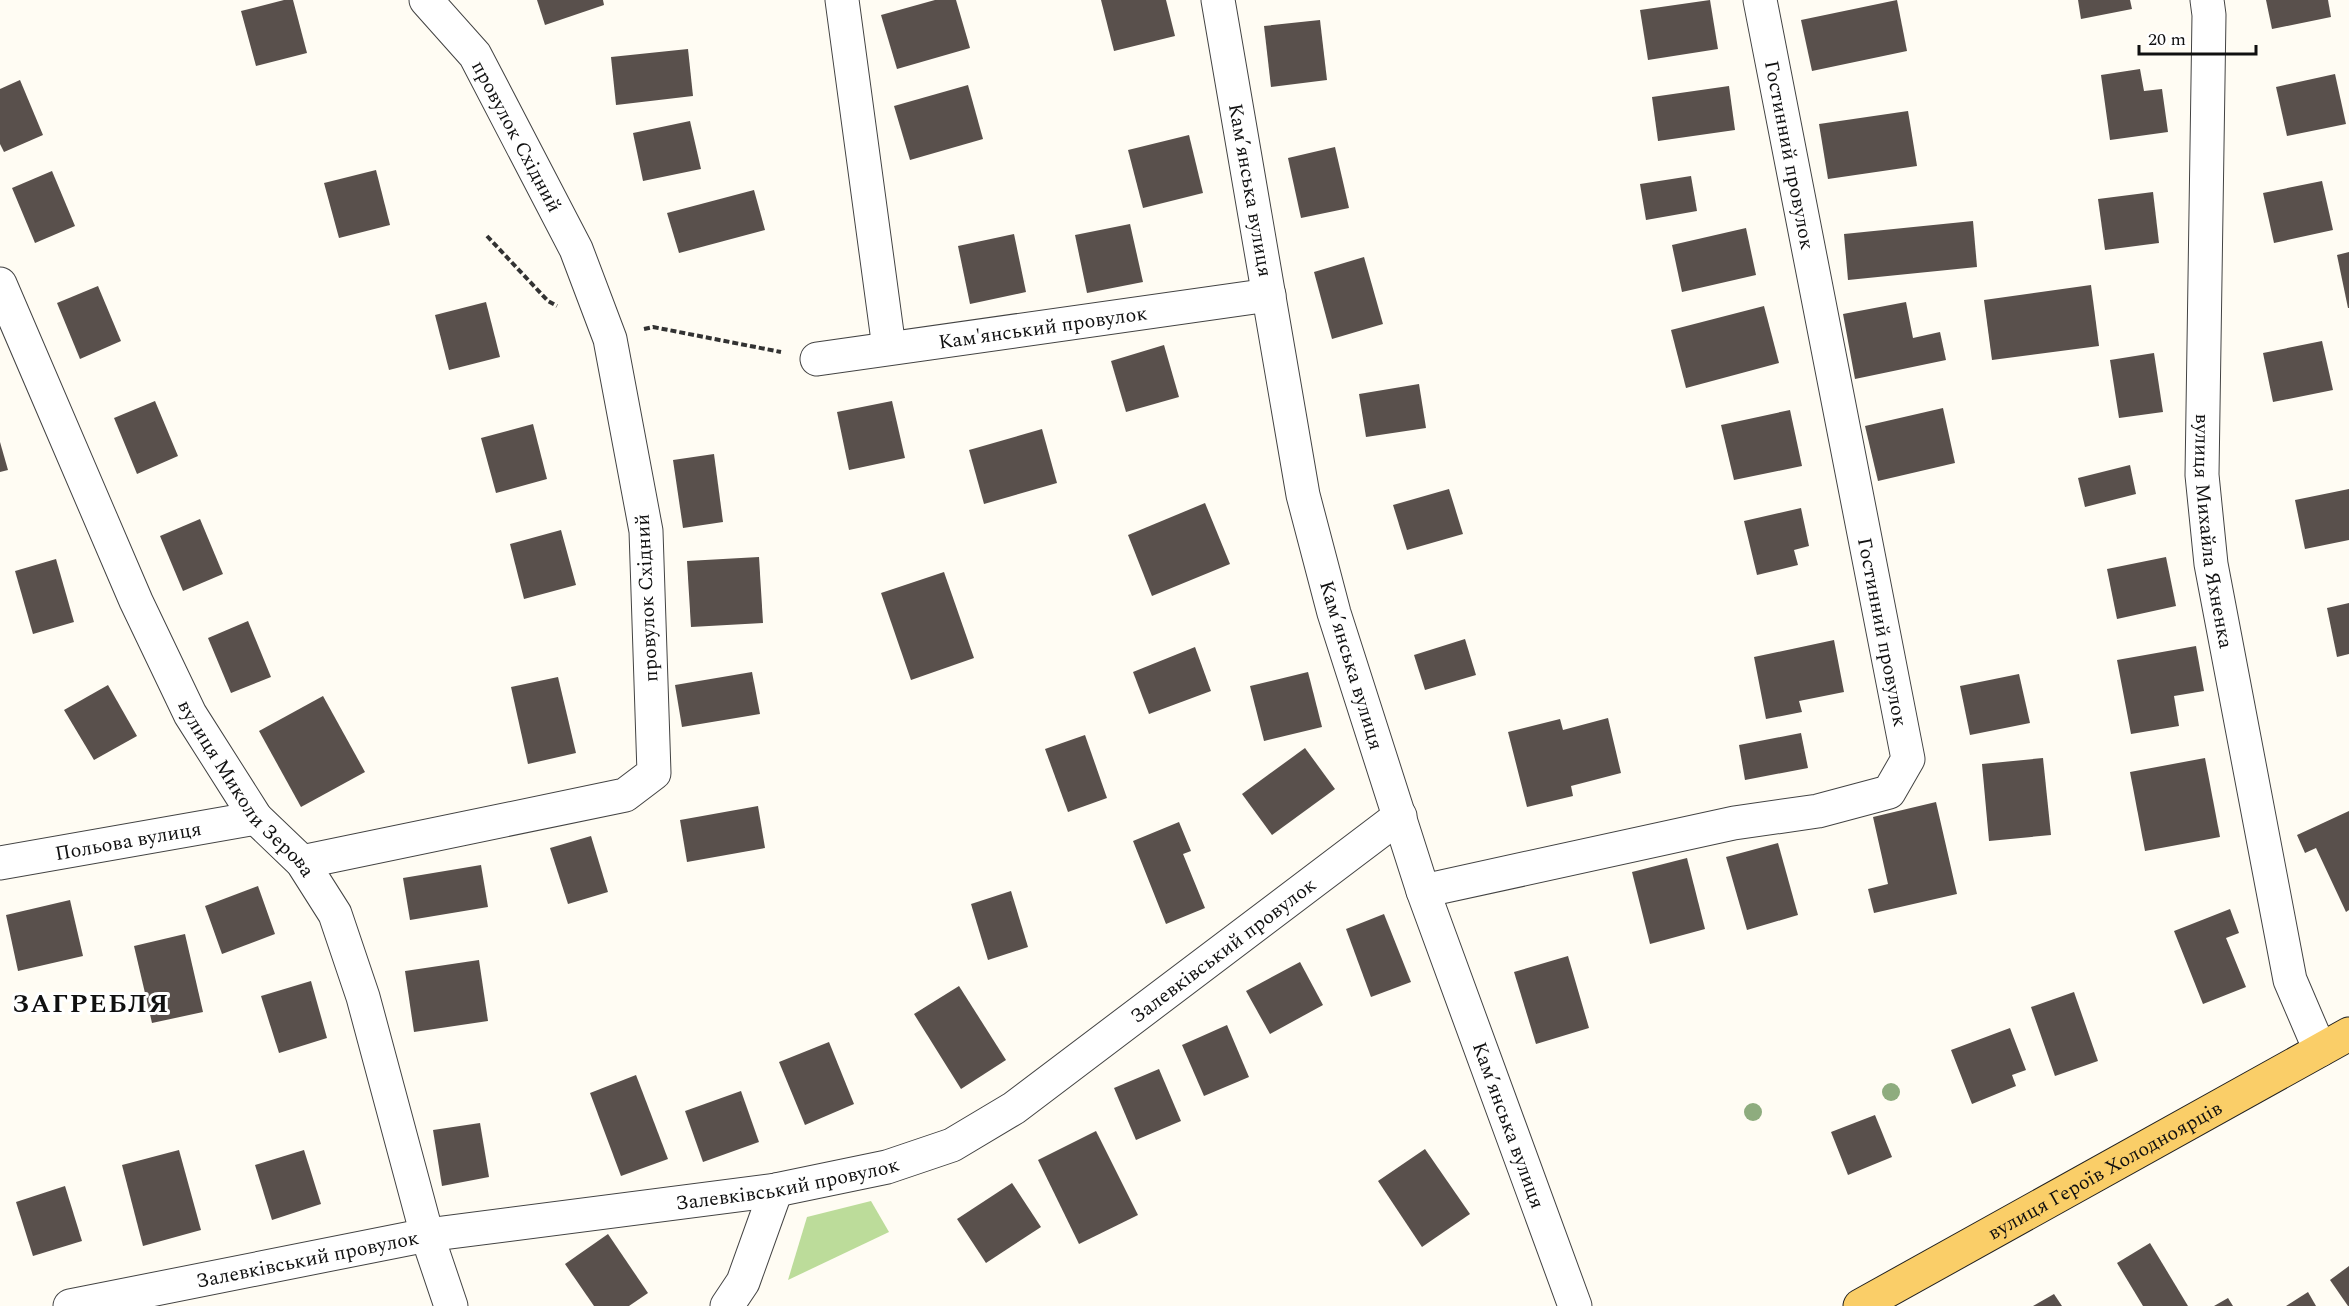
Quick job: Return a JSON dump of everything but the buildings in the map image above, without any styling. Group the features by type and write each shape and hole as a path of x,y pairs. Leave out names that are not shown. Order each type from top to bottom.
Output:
{"main road":[{"name":"вулиця Героїв Холодноярців","path":"1860,1306 2349,1034"}],"street":[{"name":"провулок Східний","path":"302,862 625,795 654,773 646,531 610,339 576,249 475,55 426,0"},
{"path":"842,0 889,348"},
{"name":"Камʼянська вулиця","path":"1218,0 1303,495 1334,613 1423,891 1575,1306"},
{"name":"Гостинний провулок","path":"1423,891 1734,823 1818,812 1889,792 1908,759 1760,0"},
{"name":"вулиця Михайла Яхненка","path":"2207,0 2209,15 2202,475 2211,564 2290,980 2320,1050"},
{"name":"вулиця Миколи Зерова","path":"0,284 136,601 190,714 256,818 302,862 335,914 363,996 427,1235 451,1306"},
{"name":"Кам'янський провулок","path":"817,359 1269,295"},
{"name":"Залевківський провулок","path":"70,1306 427,1235 776,1190 887,1167 952,1145 1014,1108 1400,816"},
{"name":"Польова вулиця","path":"0,863 256,818"},
{"path":"727,1306 743,1282 776,1190"}],"path":[{"path":"488,236 548,301 610,339 653,327 817,359"}],"green space":[{"path":"871,1201 889,1232 788,1280 807,1217"}],"district":[{"name":"ЗАГРЕБЛЯ","path":"91,1003"}]}
